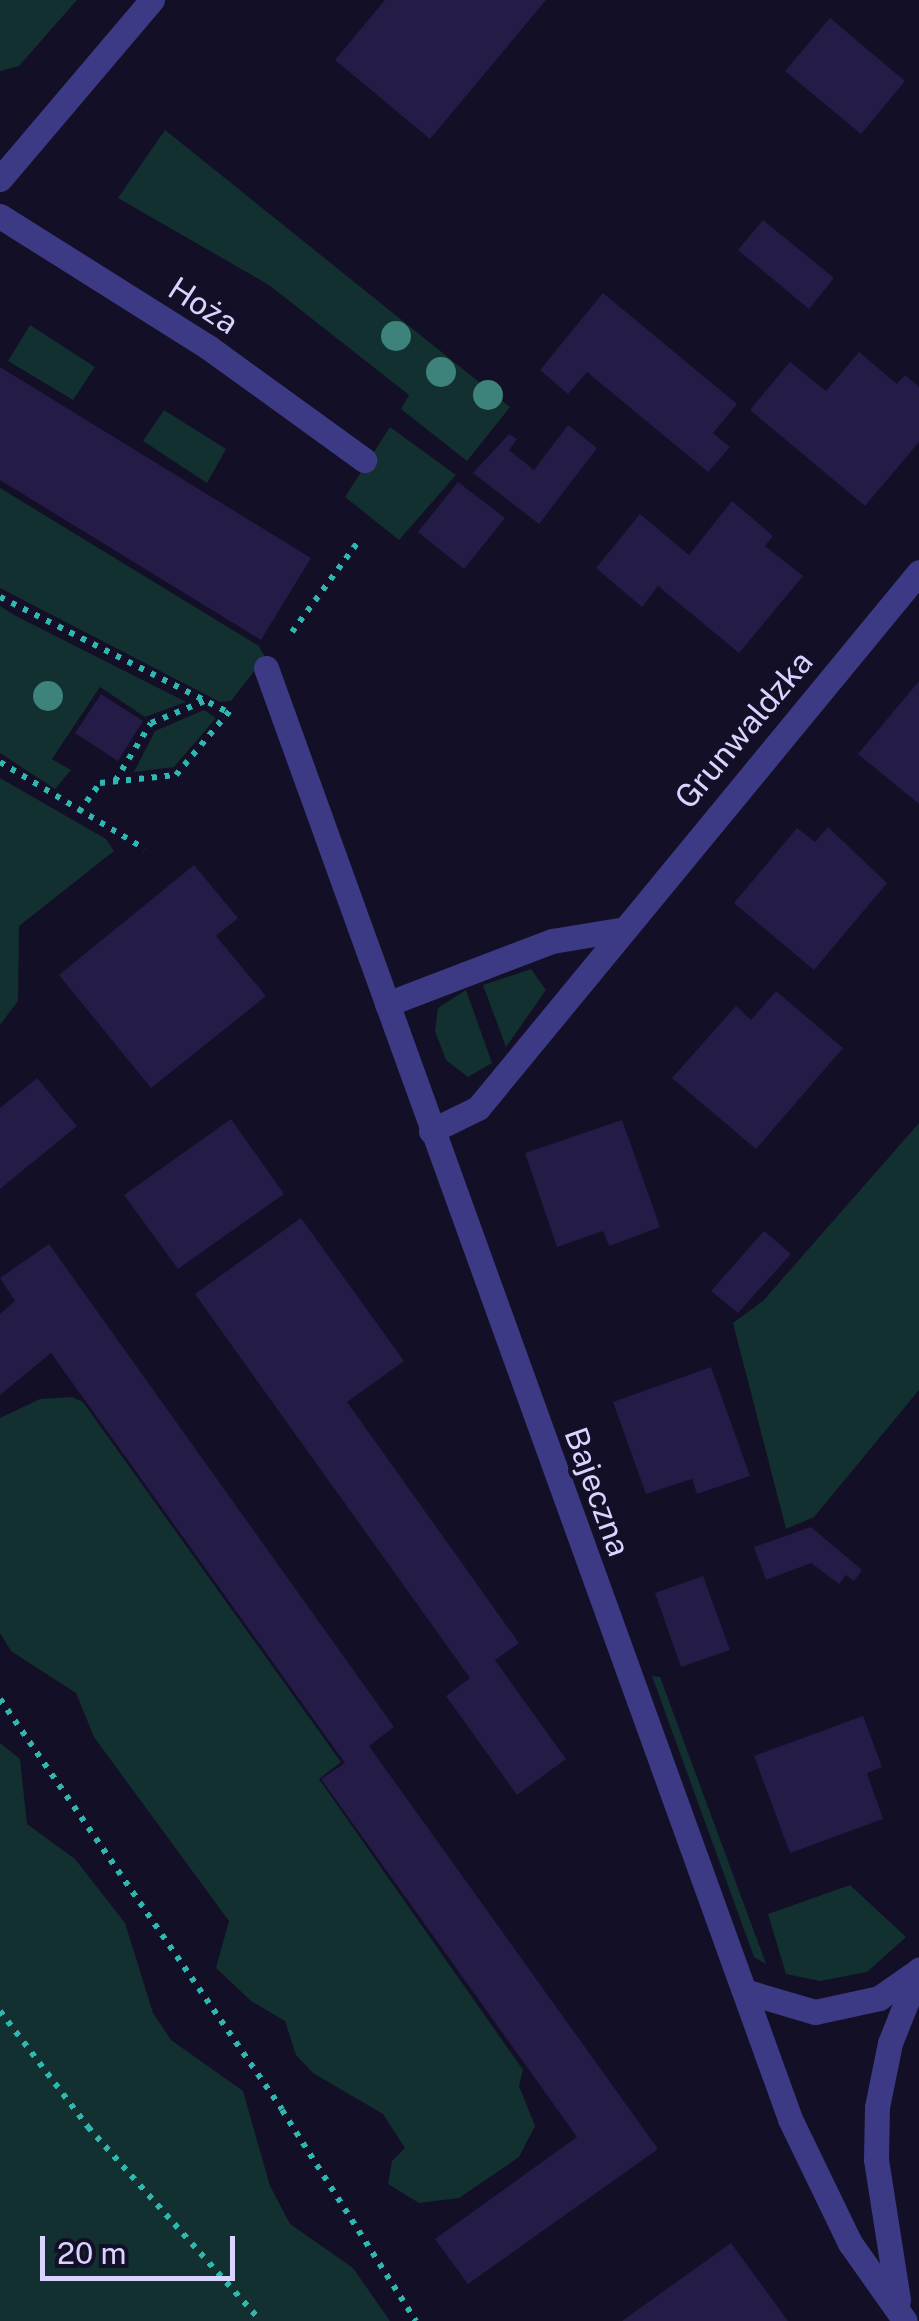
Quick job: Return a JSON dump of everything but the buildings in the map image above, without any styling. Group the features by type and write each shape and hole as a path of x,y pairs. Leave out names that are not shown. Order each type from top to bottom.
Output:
{"street":[{"path":"0,179 152,0"},
{"name":"Hoża","path":"0,216 208,347 364,460"},
{"name":"Grunwaldzka","path":"431,1130 478,1108 619,930 919,572"},
{"name":"Bajeczna","path":"266,668 744,1990 821,2189 904,2320"},
{"path":"387,1004 552,941 619,930"},
{"path":"744,1990 815,2012 879,1998 919,1970 890,2043 877,2107 888,2269 904,2320"}],"path":[{"path":"0,597 228,712"},
{"path":"114,782 151,724 205,700"},
{"path":"0,762 78,812 146,848"},
{"path":"78,812 100,783 176,774"},
{"path":"0,1699 282,2110 416,2321"},
{"path":"0,2011 88,2126 261,2321"}],"green space":[{"path":"0,0 77,0 19,66 0,71"},
{"path":"165,130 510,407 467,461 401,409 409,395 269,285 118,198"},
{"path":"30,325 95,367 73,400 8,361"},
{"path":"164,410 226,449 207,483 143,441"},
{"path":"390,427 456,475 399,540 345,497"},
{"path":"0,488 259,646 265,657 231,701 220,702 0,588"},
{"path":"0,606 186,702 145,717 100,687 52,759 71,770 55,789 0,753"},
{"path":"204,710 216,718 174,767 134,772 155,731"},
{"path":"0,778 106,839 114,851 19,926 18,1001 0,1025"},
{"path":"531,969 546,990 506,1047 483,985"},
{"path":"466,990 492,1063 468,1077 446,1060 435,1031 438,1008"},
{"path":"919,1123 919,1390 814,1517 786,1529 733,1323 763,1301"},
{"path":"72,1397 83,1402 341,1762 319,1779 523,2070 519,2086 535,2126 519,2157 459,2198 419,2203 388,2184 392,2161 405,2148 383,2114 313,2073 296,2055 285,2021 251,2001 216,1968 229,1921 94,1737 76,1693 11,1651 0,1633 0,1418 40,1399"},
{"path":"652,1676 660,1677 766,1964 754,1957"},
{"path":"0,1743 20,1759 27,1824 75,1859 125,1923 153,2013 171,2040 243,2091 270,2186 290,2224 353,2268 390,2321 0,2321"},
{"path":"850,1885 906,1937 867,1972 820,1981 786,1974 768,1914"}]}
